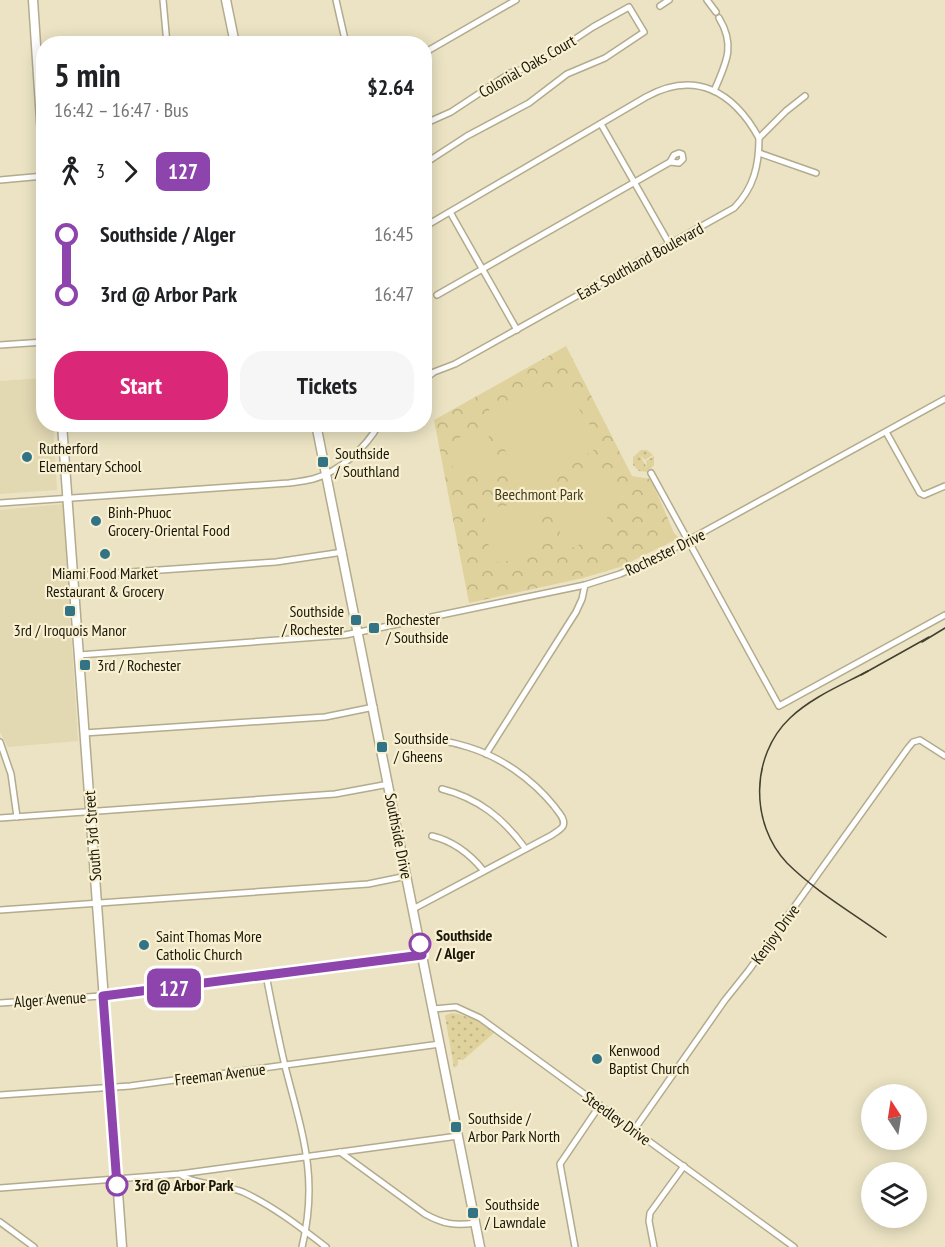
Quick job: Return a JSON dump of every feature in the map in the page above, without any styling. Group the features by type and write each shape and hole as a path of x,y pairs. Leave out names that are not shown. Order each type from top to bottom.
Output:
{"street":[{"path":"33,0 36,45"},
{"path":"164,0 166,36"},
{"path":"226,0 233,36"},
{"path":"336,0 344,36"},
{"path":"432,48 516,0"},
{"path":"660,6 669,0"},
{"path":"707,0 726,31 729,50 726,65 714,91"},
{"name":"Colonial Oaks Court","path":"432,120 451,112 510,73 537,64 628,7 644,32 604,58 567,74 529,103 467,136 432,159"},
{"path":"432,222 656,92 673,86 692,85 714,91 735,104 759,138 805,96"},
{"path":"601,124 670,245"},
{"name":"East Southland Boulevard","path":"434,372 454,364 517,330 734,208 750,187 755,174 759,138"},
{"path":"759,153 816,173"},
{"path":"438,295 670,162"},
{"path":"0,180 36,177"},
{"path":"450,212 517,330"},
{"path":"0,345 36,343"},
{"name":"Rochester Drive","path":"79,655 345,635 585,585 640,566 945,399"},
{"name":"South 3rd Street","path":"63,432 122,1247"},
{"name":"Southside Drive","path":"317,432 480,1247"},
{"path":"0,503 289,483 314,479 357,452 373,432"},
{"path":"886,432 920,493 929,494 945,486"},
{"path":"651,473 779,706 945,615"},
{"path":"73,576 276,562 343,552"},
{"path":"486,754 576,612 585,585"},
{"path":"84,733 325,717 374,707"},
{"path":"409,739 439,740 469,747 510,766 537,787 563,820 562,828 413,909"},
{"name":"Kenjoy Drive","path":"634,1130 725,1000 914,742 918,740 926,742 945,756"},
{"path":"0,742 11,774 17,817"},
{"path":"0,818 335,794 389,784"},
{"path":"442,789 473,800 498,816 525,848"},
{"path":"432,836 456,845 474,858 483,870"},
{"path":"0,910 368,884 407,876"},
{"name":"Alger Avenue","path":"0,1003 103,996 422,955"},
{"path":"266,975 285,1066 308,1156 310,1201 302,1247"},
{"name":"Steedley Drive","path":"433,1009 445,1006 467,1010 794,1247"},
{"name":"Freeman Avenue","path":"0,1095 110,1087 440,1044"},
{"path":"575,1247 560,1164 600,1105"},
{"path":"0,1188 180,1174 458,1136"},
{"path":"339,1152 438,1221 456,1225 475,1223"},
{"path":"655,1246 649,1221 650,1213 684,1166"},
{"path":"180,1174 187,1178 226,1186 253,1197 326,1247"},
{"path":"0,1222 34,1247"}],"shaded area":[{"name":"Rutherford Elementary School","path":"36,378 36,432 53,432 57,490 0,494 0,381"},
{"path":"63,504 78,741 8,747 0,732 0,510"}],"green space":[{"name":"Beechmont Park","path":"566,346 632,476 651,479 674,533 679,538 620,567 583,578 469,603 434,420"},
{"path":"558,388 570,396 603,444 531,492 521,491 488,407 543,389"},
{"path":"484,425 500,464 495,470 453,476 453,441"},
{"path":"641,450 647,450 653,455 645,460 640,455 647,468 646,461 654,456 654,465 647,472 639,471 633,465 633,457"},
{"path":"603,469 616,499 599,535 568,550 545,499 548,493"},
{"path":"540,502 542,526 535,548 514,560 491,563 484,512 486,508"},
{"path":"455,1013 470,1017 462,1013 468,1015 494,1033 463,1060 458,1059 458,1065 454,1068 445,1016"}],"railway":[{"path":"922,642 945,628"},
{"path":"861,675 929,637"},
{"path":"868,671 817,698 790,718 777,734 767,751 762,770 761,810 766,829 775,847 787,863 822,893 886,937"}],"bus line":[{"name":"127","path":"117,1185 103,996 422,955 420,944"}],"place":[{"name":"Rutherford Elementary School","path":"27,457"},
{"name":"Southside / Southland","path":"323,462"},
{"name":"Binh-Phuoc Grocery-Oriental Food","path":"96,521"},
{"name":"Miami Food Market Restaurant & Grocery","path":"105,554"},
{"name":"3rd / Iroquois Manor","path":"70,611"},
{"name":"Southside / Rochester","path":"356,620"},
{"name":"Rochester / Southside","path":"374,628"},
{"name":"3rd / Rochester","path":"85,665"},
{"name":"Southside / Gheens","path":"382,747"},
{"name":"Southside / Alger","path":"420,944"},
{"name":"Saint Thomas More Catholic Church","path":"144,945"},
{"name":"Kenwood Baptist Church","path":"597,1059"},
{"name":"Southside / Arbor Park North","path":"456,1127"},
{"name":"3rd @ Arbor Park","path":"117,1185"},
{"name":"Southside / Lawndale","path":"473,1213"}]}
